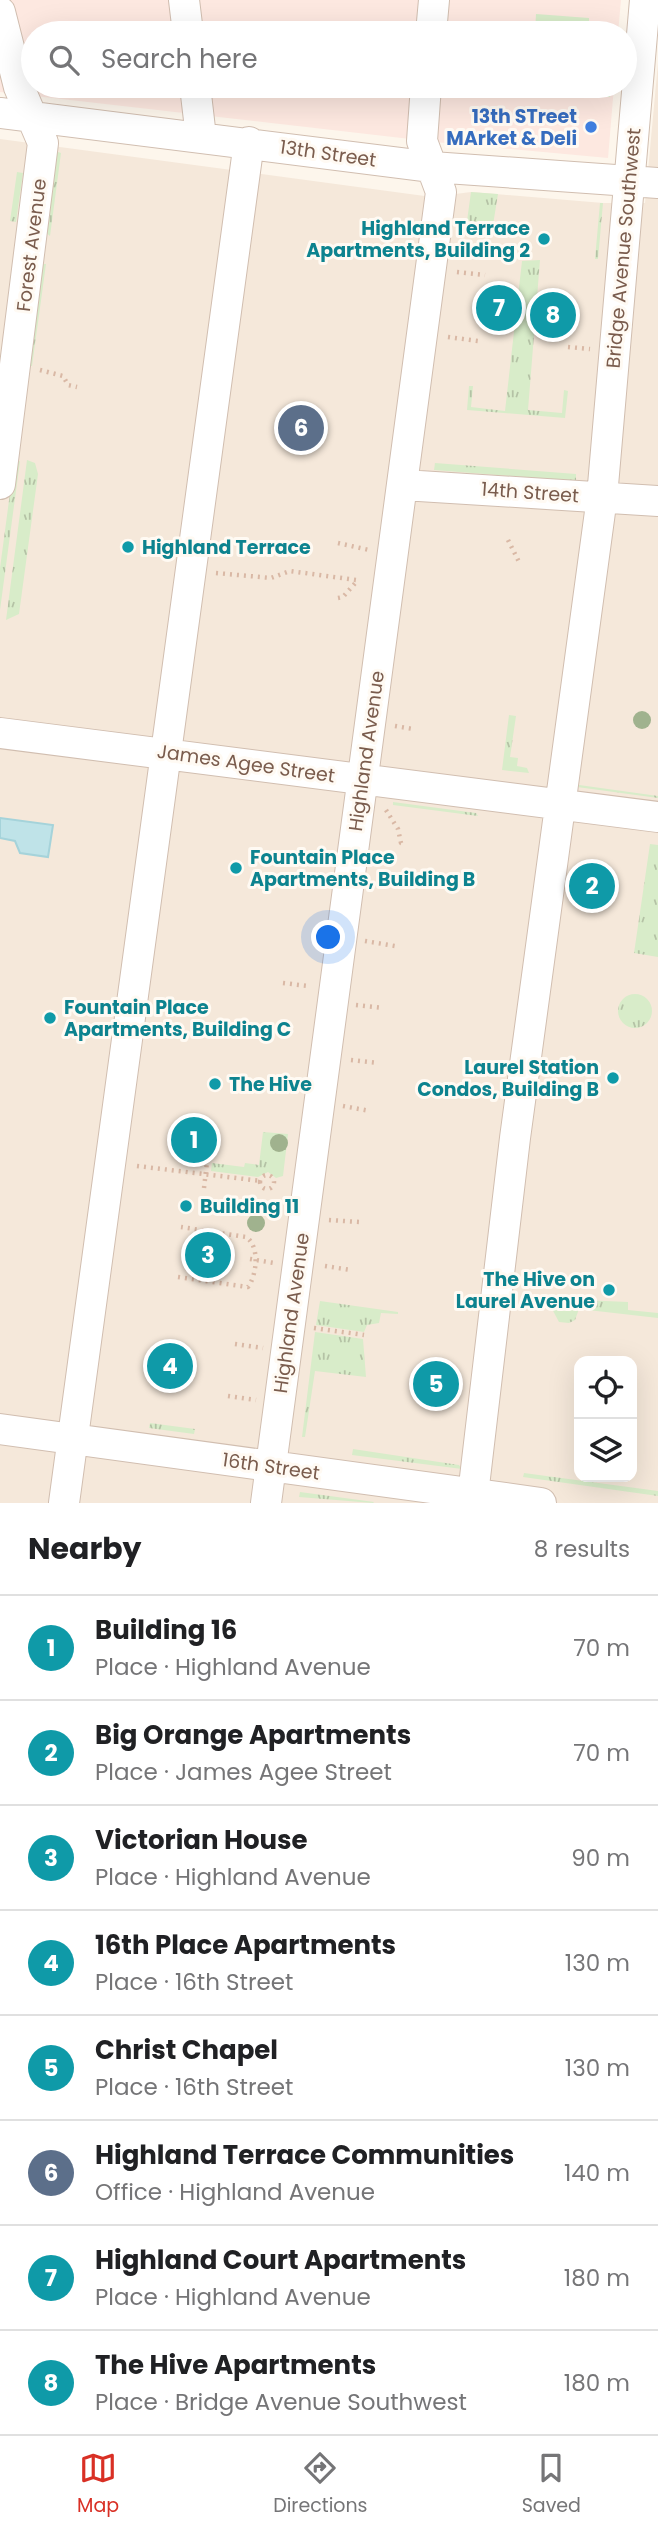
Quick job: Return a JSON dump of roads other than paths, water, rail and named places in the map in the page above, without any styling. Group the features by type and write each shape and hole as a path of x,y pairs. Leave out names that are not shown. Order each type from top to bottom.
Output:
{"street":[{"path":"184,0 187,21"},
{"path":"432,21 434,0"},
{"name":"Bridge Avenue Southwest","path":"472,1498 515,1138 562,806 643,182 645,0"},
{"name":"Forest Avenue","path":"0,12 21,92"},
{"name":"Forest Avenue","path":"0,484 43,143 24,98"},
{"path":"196,98 201,136"},
{"name":"Highland Avenue","path":"266,1503 441,192 422,141 425,98"},
{"name":"13th Street","path":"0,113 249,142 432,167 643,182"},
{"path":"64,1503 108,1162 249,142"},
{"name":"14th Street","path":"403,485 658,501"},
{"name":"James Agee Street","path":"0,733 658,817"},
{"name":"16th Street","path":"0,1429 271,1465 472,1498 541,1503"}],"water":[{"path":"0,818 53,825 48,857 20,853 15,841 0,838"}],"place":[{"name":"13th STreet MArket & Deli","path":"591,127"},
{"name":"Highland Terrace Apartments, Building 2","path":"544,239"},
{"name":"Highland Court Apartments","path":"499,308"},
{"name":"The Hive Apartments","path":"553,315"},
{"name":"Highland Terrace Communities","path":"301,428"},
{"name":"Highland Terrace","path":"128,547"},
{"name":"Fountain Place Apartments, Building B","path":"236,868"},
{"name":"Big Orange Apartments","path":"592,886"},
{"name":"Fountain Place Apartments, Building C","path":"50,1018"},
{"name":"Laurel Station Condos, Building B","path":"613,1078"},
{"name":"The Hive","path":"215,1084"},
{"name":"Building 16","path":"194,1140"},
{"name":"Building 11","path":"186,1206"},
{"name":"Victorian House","path":"208,1255"},
{"name":"The Hive on Laurel Avenue","path":"609,1290"},
{"name":"16th Place Apartments","path":"170,1366"},
{"name":"Christ Chapel","path":"436,1384"}]}
